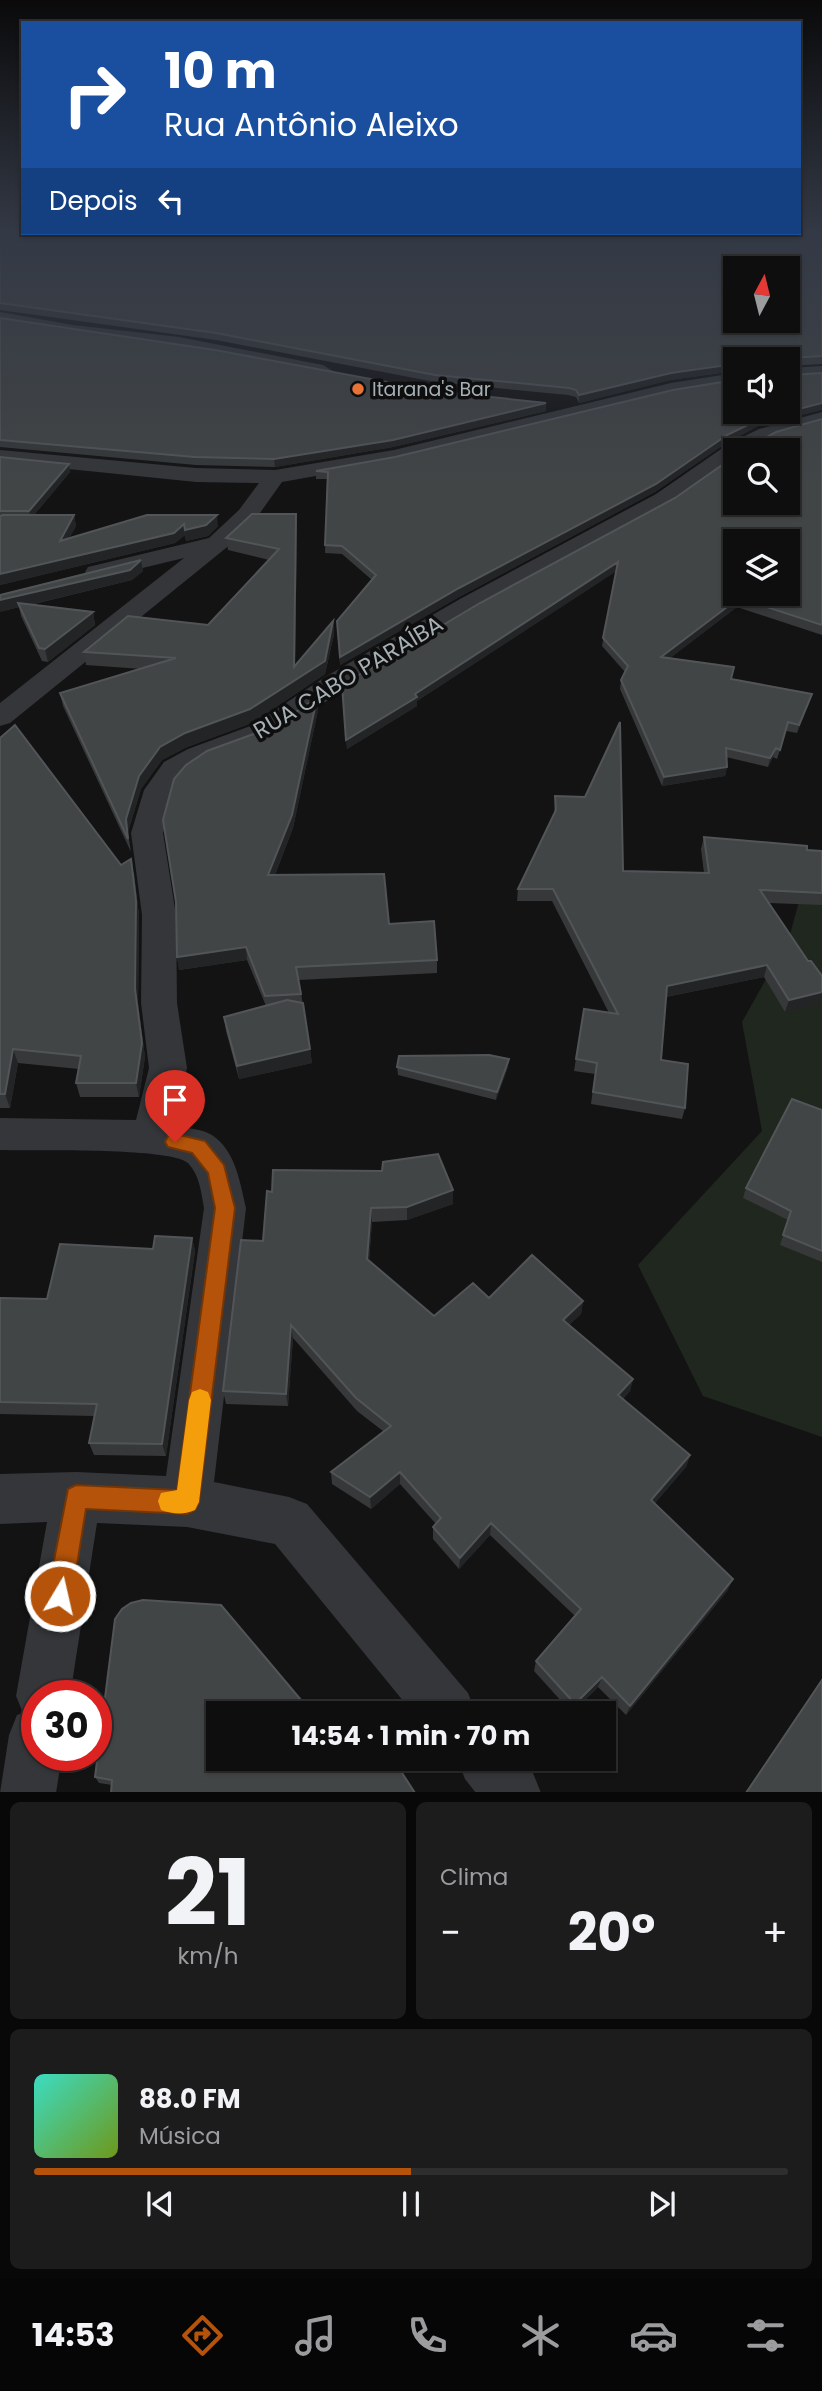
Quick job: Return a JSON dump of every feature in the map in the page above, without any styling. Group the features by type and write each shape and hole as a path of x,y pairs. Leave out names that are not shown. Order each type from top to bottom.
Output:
{"street":[{"path":"0,317 62,329 179,343 337,373"},
{"path":"800,373 822,373"},
{"path":"0,456 196,475 275,477 394,456 503,432 671,388 723,381"},
{"path":"531,402 599,405"},
{"name":"RUA CABO PARAÍBA","path":"757,438 766,433 822,418"},
{"name":"RUA CABO PARAÍBA","path":"152,1137 168,1068 159,1003 159,915 147,833 159,790 175,769 198,755 263,731 335,682 469,604 664,499 723,458"},
{"path":"0,717 218,543 247,515 275,477"},
{"path":"78,577 218,543"},
{"path":"0,1134 152,1137 198,1147 217,1170 225,1208 187,1502"},
{"path":"46,1680 76,1497"},
{"path":"0,1499 76,1497 187,1502 289,1522 438,1701"},
{"path":"27,1792 31,1771"},
{"path":"495,1771 512,1792"}],"shaded area":[{"path":"822,854 822,1437 703,1396 638,1265 762,1131 742,1022 789,938 807,872"}],"building":[{"path":"98,317 723,317 723,333 800,333 800,317 822,317 822,356 800,357 800,347 723,347 723,366 671,373 579,395 576,390 569,388 435,375 216,333"},
{"path":"0,318 215,350 435,391 546,403 393,440 274,459 195,457 0,440"},
{"path":"822,373 822,403 800,409 800,374"},
{"path":"723,382 723,424 750,424 727,435 656,484 459,588 340,657 337,621 376,575 342,546 325,545 328,472 316,471 395,457 673,390"},
{"path":"822,419 822,625 764,606 800,606 800,529 723,529 723,606 728,606 661,657 734,667 731,679 812,694 799,725 788,722 780,750 776,748 770,758 726,748 727,767 664,777 621,680 628,666 603,638 618,562 415,694 417,697 346,740 342,685 480,603 675,498 723,464 723,515 800,515 800,438 765,438 776,432"},
{"path":"0,457 69,464 29,511 0,511"},
{"path":"252,514 296,514 294,667 333,621 325,661 250,709 185,733 160,747 139,776 126,819 128,839 60,693 176,658 84,652 128,616 208,625 279,549 226,538"},
{"path":"74,515 60,541 147,515 217,515 206,525 185,530 184,524 174,533 0,574 0,516"},
{"path":"141,560 130,570 0,600 0,595"},
{"path":"18,603 93,612 45,649 39,648"},
{"path":"317,698 292,815 268,875 384,874 389,924 434,921 437,960 296,967 301,994 265,996 246,947 177,957 176,902 163,820 174,779 186,765 207,751 273,727"},
{"path":"620,722 623,871 709,873 704,837 807,846 807,850 822,851 822,893 760,890 808,961 811,961 822,976 822,992 789,1000 767,965 667,986 661,1060 688,1064 685,1108 593,1092 597,1063 576,1059 584,1009 618,1014 553,889 518,889 556,810 555,796 585,797"},
{"path":"15,725 121,865 131,859 136,901 135,989 142,1043 136,1083 76,1083 81,1056 13,1049 5,1094 0,1094 0,738"},
{"path":"287,1000 303,1003 310,1049 237,1066 224,1017"},
{"path":"489,1055 509,1059 497,1092 397,1067 399,1056"},
{"path":"792,1099 822,1110 822,1251 783,1235 791,1211 746,1188"},
{"path":"438,1154 453,1190 407,1207 371,1208 367,1259 434,1316 473,1283 489,1298 532,1255 583,1301 563,1320 633,1379 618,1395 690,1455 651,1500 733,1579 630,1706 602,1677 578,1701 572,1701 536,1661 581,1609 491,1523 460,1558 433,1527 441,1518 400,1472 370,1497 331,1472 391,1426 356,1398 291,1325 286,1394 223,1391 241,1240 263,1241 267,1191 272,1192 273,1170 382,1171 383,1162"},
{"path":"155,1236 192,1238 162,1444 89,1443 97,1404 0,1402 0,1298 47,1299 60,1244 153,1249"},
{"path":"143,1600 221,1605 302,1701 206,1701 206,1771 401,1771 414,1792 111,1792 112,1780 95,1777 96,1771 112,1771 112,1680 107,1680 115,1619 122,1609"},
{"path":"822,1680 822,1792 747,1792"}],"slow traffic":[{"path":"170,1501 187,1502 200,1400"}],"place":[{"name":"Itarana's Bar","path":"358,389"}],"route":[{"path":"60,1596 76,1497 187,1502 225,1208 217,1170 198,1147 175,1142"}]}
